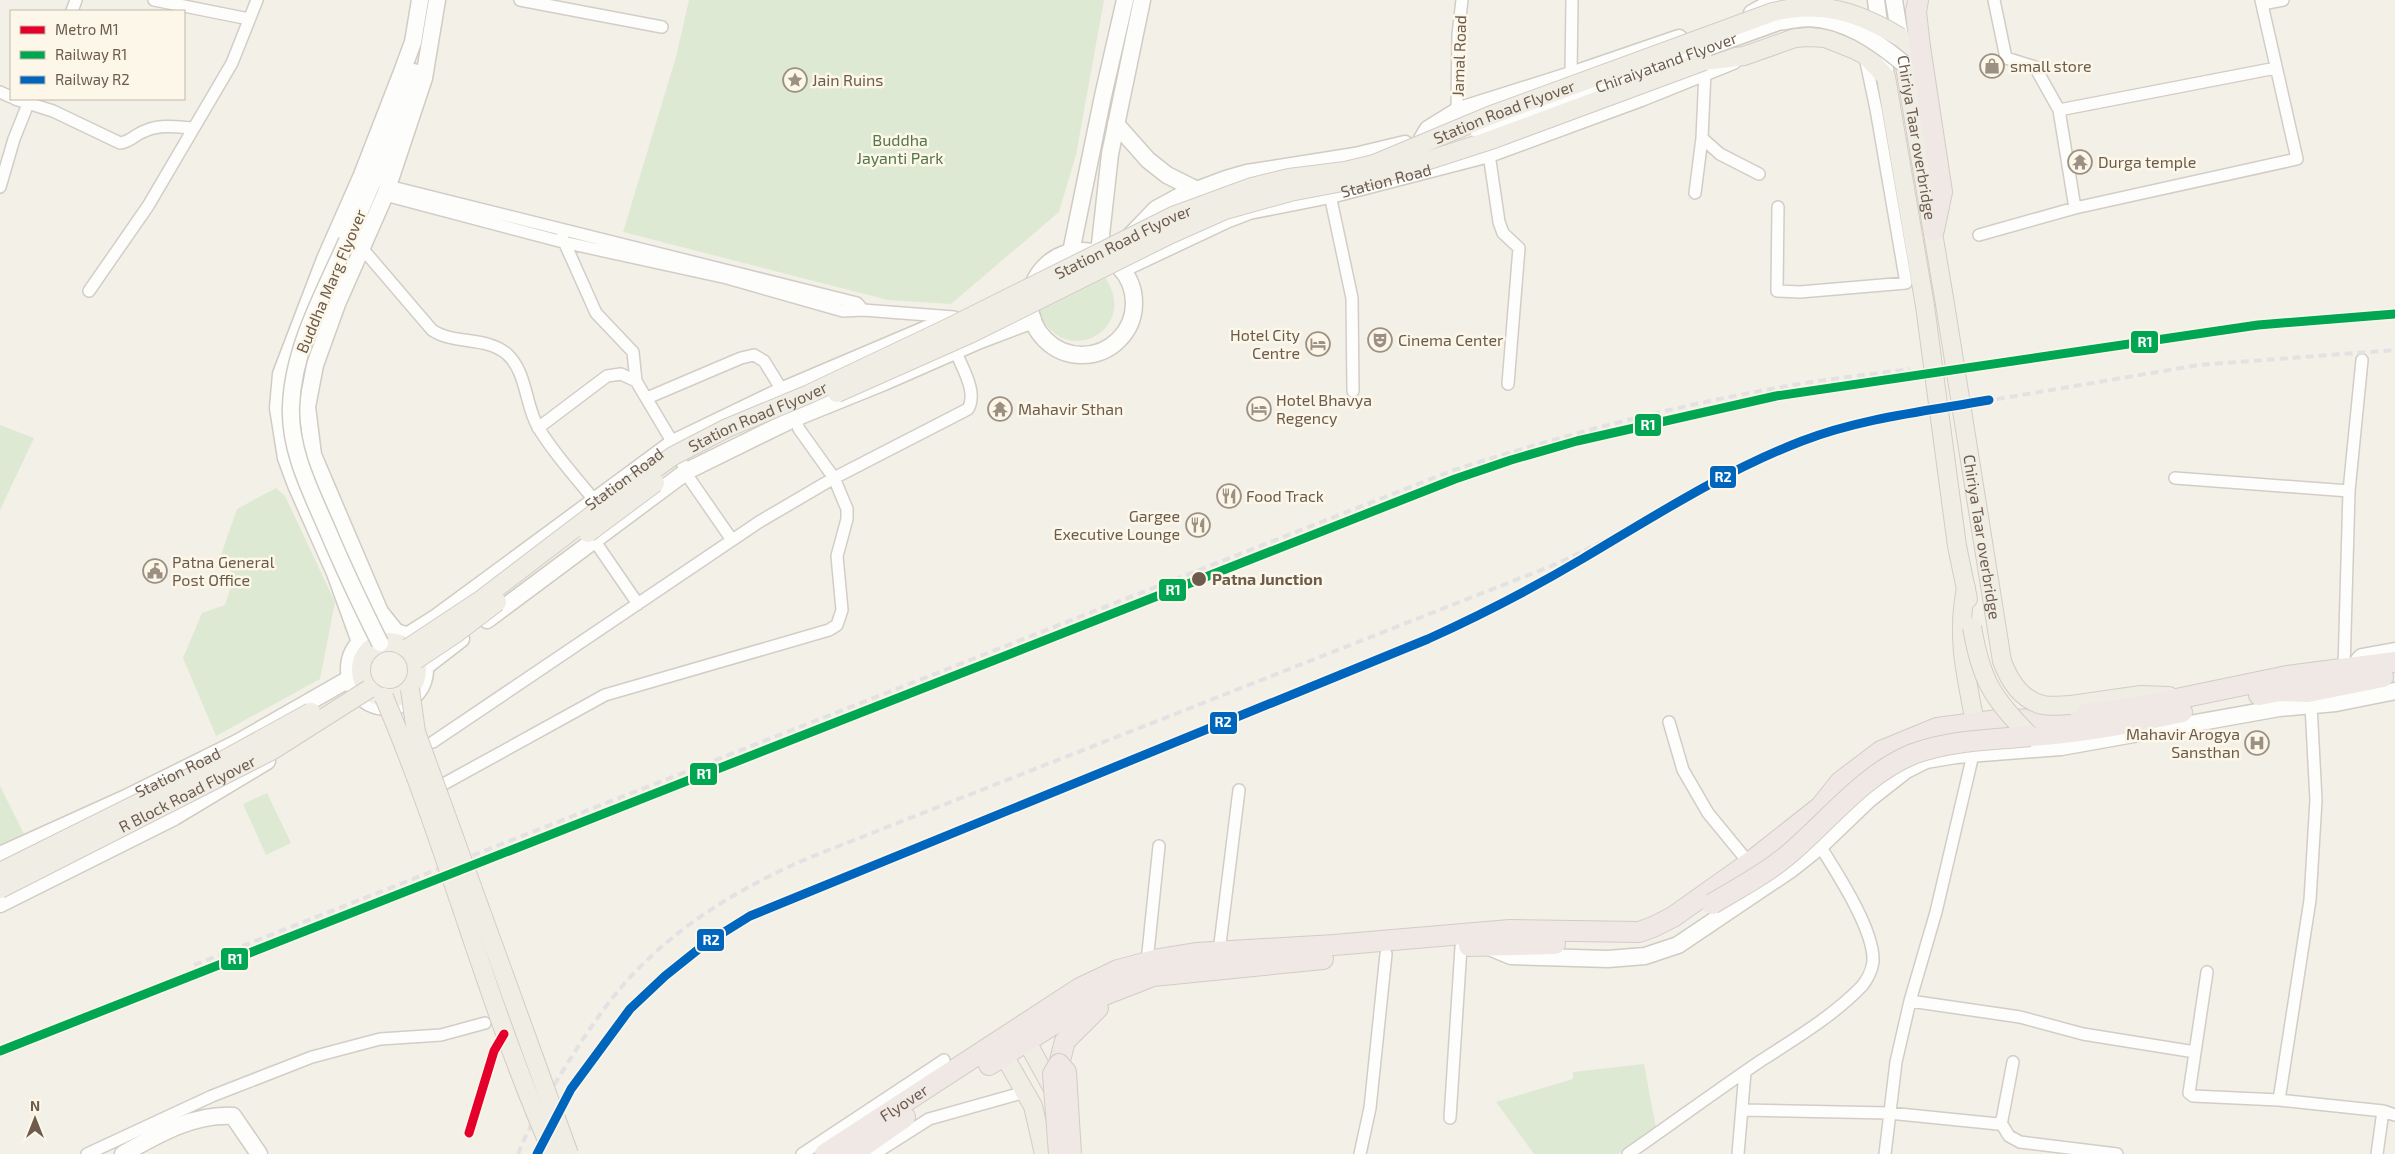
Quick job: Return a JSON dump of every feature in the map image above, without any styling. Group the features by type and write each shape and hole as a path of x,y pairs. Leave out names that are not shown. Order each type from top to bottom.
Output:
{"highway":[{"path":"1918,0 1916,12 1920,47 1942,192 1934,230"},
{"name":"Chiriya Taar overbridge","path":"2197,696 2287,676 2395,662"},
{"path":"994,1053 1024,1035 1080,988 1114,982 1154,976 1472,946 1611,944 1636,942 1659,936 1682,924 1787,856 1869,780 1890,765 1914,754 1943,746 2059,734 2136,723 2280,690 2308,692 2395,676"},
{"path":"1059,1154 1053,1074 1059,1064 1065,1042 1114,982 1147,962 1196,954 1334,945 1510,930 1639,932 1653,928 1673,917 1748,863 1820,807 1840,782 1881,751 1937,728 1998,720 2067,716 2133,708 2197,696"},
{"name":"Flyover","path":"825,1154 994,1053"},
{"name":"Flyover","path":"852,1154 994,1053"},
{"path":"1059,1064 1066,1072 1071,1154"}],"main road":[{"path":"360,642 346,601 286,458 278,408 281,374 325,259 381,128 413,42 420,0"},
{"path":"0,904 174,817 371,693 412,699 420,689 425,678 411,648 380,612 313,455 307,407 315,365 337,304 386,191 424,78 437,0"},
{"path":"1071,252 1103,96 1126,0"},
{"path":"1104,255 1110,154 1142,0"},
{"path":"1795,38 1800,27 1828,0"},
{"path":"1876,0 1886,77"},
{"name":"Chiriya Taar overbridge","path":"1894,0 1903,63 1934,230 1996,637 2009,680 2027,698 2043,705 2071,705 2141,695 2197,696"},
{"name":"Station Road","path":"1122,269 1226,220 1249,212 1330,195 1428,170 1422,139 1428,129 1457,111 1788,3"},
{"name":"Station Road Flyover","path":"411,648 482,599 620,493 673,456 727,428 809,394 946,329 1173,216 1252,187 1289,178 1345,171 1374,164 1489,116 1773,12 1788,3 1834,8 1851,13 1900,37"},
{"name":"Chiraiyatand Flyover","path":"1104,255 1156,210 1178,197 1197,190 1247,173 1355,156 1422,139 1478,130 1763,28 1788,21 1807,18 1829,21 1852,28 1877,42 1903,63"},
{"name":"Station Road Flyover","path":"411,648 455,634 663,477 714,446 972,333 1205,217 1248,202 1370,177 1423,162 1795,38 1825,38 1841,43 1865,55 1886,77"},
{"path":"413,42 416,66"},
{"name":"Buddha Marg Flyover","path":"380,643 312,495 296,452 291,406 299,358 314,315 385,153 416,66 430,48"},
{"path":"1428,170 1489,154 1704,67"},
{"name":"Chiriya Taar overbridge","path":"1886,77 1925,306 1949,496 1977,658 1982,674 1992,693 2008,714 2030,736"},
{"path":"1116,124 1148,160 1167,175 1197,190"},
{"path":"1085,250 1104,255 1122,269 1132,285 1134,306 1130,324 1120,338 1106,349 1087,355 1069,353 1053,346 1040,333 1033,320 1030,298 1032,287 1041,271 1054,259 1071,252 1085,250"},
{"name":"Station Road","path":"411,648 437,617 673,443 783,390 954,317 1030,298"},
{"path":"371,693 361,672 365,654 380,643 394,642 411,648 594,540 687,471 795,418 955,350 1033,320"},
{"path":"1966,588 1961,614 1963,660 1975,723"},
{"path":"553,1154 500,1022 403,743 371,693 348,664 352,652 370,634 383,631 411,648 417,676 410,690 416,732 569,1154"},
{"path":"2353,668 2362,657 2395,651"},
{"path":"371,693 396,697 410,690"},
{"path":"1472,946 1511,956 1608,959 1645,956 1662,952 1678,945 1791,868 1820,846 1869,800 1906,770 1926,760 2061,747 2279,708 2395,692"},
{"name":"Station Road","path":"0,856 126,798 237,742 371,693"},
{"name":"R Block Road Flyover","path":"0,872 211,767 331,701 371,693"},
{"name":"R Block Road Flyover","path":"0,889 273,750 371,693"},
{"path":"1024,1035 1071,1124 1078,1154"},
{"path":"994,1053 1025,1092 1033,1106 1044,1154"},
{"path":"123,1154 178,1126 218,1115 233,1116 259,1154"}],"street":[{"path":"154,0 249,19"},
{"path":"89,291 148,206 232,62 257,0"},
{"path":"520,0 662,27"},
{"name":"Jamal Road","path":"1457,111 1458,36 1462,0"},
{"path":"1571,75 1572,0"},
{"path":"1994,0 2006,58 2035,67 2059,110 2075,208"},
{"path":"1979,235 2075,208 2297,159 2261,2 2283,0"},
{"path":"1778,207 1777,290 1800,292 1906,283 1865,55"},
{"path":"1695,193 1702,138 1704,67"},
{"path":"2059,110 2276,68"},
{"path":"0,187 7,160 29,101 120,143 131,140 147,130 157,127 193,128"},
{"path":"1702,138 1720,154 1759,174"},
{"path":"1489,154 1499,222 1503,233 1519,248 1508,384"},
{"path":"386,191 560,228 843,311 863,310 954,317"},
{"path":"386,191 563,242 661,258"},
{"path":"1330,195 1352,298 1353,391"},
{"path":"560,228 563,242 596,313 633,352 636,381 673,443 687,471 732,540"},
{"path":"361,247 432,330 441,336 495,347 507,354 520,375 529,407 538,428 594,500"},
{"path":"433,742 732,540 834,478 968,409 972,402 972,394 955,350"},
{"path":"428,793 605,695 829,630 838,625 842,610 836,566 847,519 847,509 834,478 800,429 783,390 764,361 754,355 741,358 646,398"},
{"path":"2353,668 2349,491 2362,360"},
{"path":"538,428 607,376 621,374 636,381"},
{"path":"2175,478 2349,491"},
{"path":"594,540 638,604"},
{"path":"371,693 428,793 434,808"},
{"path":"2279,1100 2310,900 2316,800 2311,705"},
{"path":"1669,722 1683,770 1708,813 1748,863"},
{"path":"1885,1154 1896,1062 1975,754 1975,723"},
{"path":"1219,952 1239,790"},
{"path":"1147,962 1159,846"},
{"path":"1628,1154 1745,1072 1811,1029 1863,985 1869,975 1872,963 1871,946 1864,926 1820,846"},
{"path":"1450,1118 1472,946"},
{"path":"1360,1154 1370,1108 1386,954"},
{"path":"2207,972 2188,1088 2189,1093 2193,1096 2279,1100 2383,1111 2395,1115"},
{"path":"1910,1002 2020,1017 2083,1034 2195,1052"},
{"path":"87,1154 212,1096 312,1057 380,1039 441,1035 485,1023"},
{"path":"802,1154 944,1060"},
{"path":"2013,1062 2001,1123 2008,1136 2020,1142 2117,1154"},
{"path":"1738,1154 1745,1072"},
{"path":"874,1154 929,1119 1025,1092"},
{"path":"1742,1110 1889,1113 1995,1124 2001,1123"},
{"path":"2377,1154 2383,1111"}],"green space":[{"name":"Buddha Jayanti Park","path":"689,0 1104,0 1076,155 1059,212 951,304 888,300 623,232 676,57"},
{"path":"1102,273 1113,294 1114,312 1106,327 1094,337 1078,341 1062,338 1047,326 1037,305"},
{"path":"0,425 34,438 0,510"},
{"path":"276,488 285,496 335,602 320,679 216,736 183,658 202,613 225,605 234,577 221,555 237,509"},
{"path":"0,786 25,836 0,848"},
{"path":"267,793 291,843 266,855 243,804"},
{"path":"1644,1064 1656,1128 1618,1154 1534,1154 1496,1102 1573,1079 1573,1072"}],"railway":[{"path":"1980,366 2258,325 2395,314"},
{"path":"1724,478 1802,441 1846,426 1897,416 2199,365 2395,350"},
{"path":"194,965 1451,471 1573,434 1656,413 1798,384 1910,369"},
{"path":"100,1011 1455,479 1565,445 1678,417"},
{"path":"518,1154 553,1086 610,1001 652,955 701,916 727,899 811,857 1559,563 1654,516"},
{"path":"0,1051 87,1017"},
{"path":"469,1133 494,1051 504,1034"}],"metro line":[{"name":"M1","path":"469,1133 494,1051 504,1034"}],"rail line":[{"name":"R1","path":"0,1051 1455,479 1511,460 1577,441 1776,396 2258,325 2395,314"},
{"name":"R2","path":"537,1154 571,1089 630,1009 665,976 705,944 750,916 1428,639 1526,591 1717,480 1773,453 1847,426 1989,400"}],"place":[{"name":"small store","path":"1992,66"},
{"name":"Jain Ruins","path":"795,80"},
{"name":"Durga temple","path":"2080,162"},
{"name":"Cinema Center","path":"1380,340"},
{"name":"Hotel City Centre","path":"1318,344"},
{"name":"Mahavir Sthan","path":"1000,409"},
{"name":"Hotel Bhavya Regency","path":"1259,409"},
{"name":"Food Track","path":"1229,496"},
{"name":"Gargee Executive Lounge","path":"1198,525"},
{"name":"Patna General Post Office","path":"155,571"},
{"name":"Patna Junction","path":"1199,579"},
{"name":"Mahavir Arogya Sansthan","path":"2257,743"}]}
